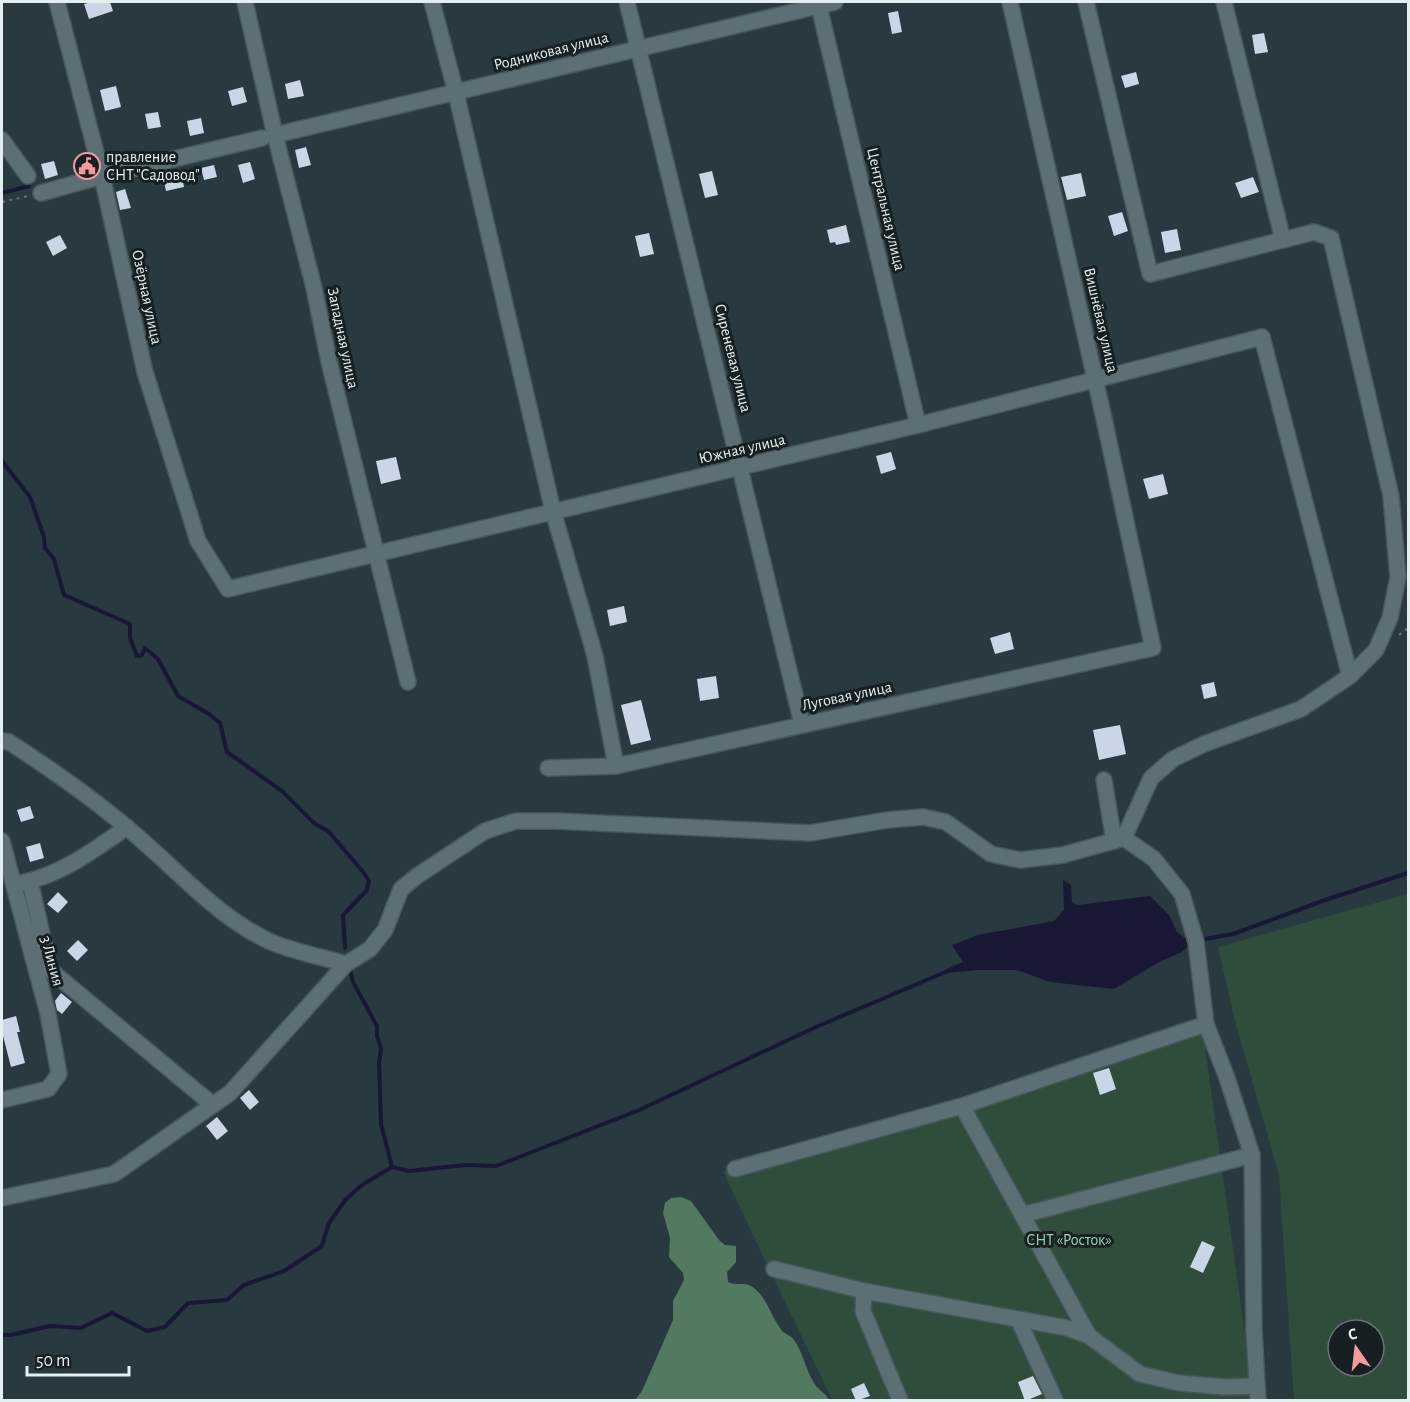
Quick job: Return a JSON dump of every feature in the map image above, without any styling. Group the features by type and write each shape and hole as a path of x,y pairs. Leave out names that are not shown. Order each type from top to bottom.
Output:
{"street":[{"name":"Озёрная улица","path":"57,2 102,176 145,372 198,541 228,589"},
{"name":"Западная улица","path":"245,2 268,137 314,288 328,362 408,682"},
{"path":"432,2 456,93 553,511 595,656 616,766"},
{"name":"Сиреневая улица","path":"627,2 802,724"},
{"name":"Родниковая улица","path":"40,193 102,176 456,93 818,3 835,2"},
{"name":"Вишнёвая улица","path":"1010,2 1096,380 1153,648"},
{"path":"1086,2 1150,274 1314,232 1331,238 1391,496 1398,577 1390,618 1376,650 1350,676 1301,709 1204,744 1173,759 1151,777 1119,839"},
{"path":"1224,2 1284,240"},
{"name":"Центральная улица","path":"818,3 918,425"},
{"path":"2,140 28,176"},
{"name":"Южная улица","path":"228,589 918,425 1263,337 1350,676"},
{"name":"Луговая улица","path":"548,768 616,766 1153,648"},
{"path":"2,741 9,742 60,774 126,827 222,911 244,926 272,942 346,964"},
{"path":"1104,780 1119,839"},
{"path":"2,1198 114,1174 230,1093 346,964 370,949 385,930 401,890 417,876 486,831 516,821 810,833 887,820 923,817 946,822 991,854 1020,860 1063,855 1119,839 1154,859 1182,894 1196,942 1206,1024 1227,1078 1252,1155 1257,1393 1225,1387 1179,1383 1140,1374 1089,1336 1067,1328 864,1291 774,1269"},
{"path":"12,884 30,881 55,872 83,857 126,827"},
{"name":"3 Линия","path":"2,841 48,1014 59,1074 48,1089 2,1100"},
{"path":"30,881 50,970 213,1105"},
{"path":"735,1169 962,1106 1206,1024"},
{"path":"962,1106 1089,1336"},
{"path":"1022,1215 1252,1155"},
{"path":"864,1291 863,1311 900,1401"},
{"path":"1018,1319 1055,1401"}],"path":[{"path":"2,202 40,193"}],"green space":[{"path":"1408,894 1408,1400 1294,1400 1279,1175 1236,1025 1218,947"},
{"name":"СНТ «Росток»","path":"1203,1033 1254,1400 832,1400 723,1172"},
{"path":"681,1197 691,1201 719,1240 725,1245 736,1246 736,1262 727,1272 728,1282 751,1286 760,1294 781,1330 793,1338 797,1344 811,1378 829,1400 635,1400 642,1391 673,1320 673,1301 684,1280 683,1273 669,1257 670,1238 663,1213 665,1203 671,1198"}],"shaded area":[{"path":"1063,880 1071,885 1072,903 1078,905 1150,896 1169,915 1177,932 1186,939 1188,946 1182,952 1161,961 1114,989 1050,982 1017,970 944,973 947,969 963,962 952,945 978,935 1054,921 1064,910"}],"building":[{"path":"110,2 113,11 89,19 84,4"},
{"path":"898,11 902,32 892,34 888,13"},
{"path":"1264,33 1268,52 1255,54 1252,35"},
{"path":"1136,72 1139,84 1125,88 1121,76"},
{"path":"300,80 304,96 288,99 285,84"},
{"path":"116,86 121,107 105,111 100,90"},
{"path":"243,87 247,102 232,106 228,91"},
{"path":"158,112 161,127 148,129 145,114"},
{"path":"201,118 204,133 190,136 187,121"},
{"path":"306,147 311,165 299,168 295,150"},
{"path":"54,161 58,175 45,179 41,164"},
{"path":"250,162 255,179 243,183 238,165"},
{"path":"214,165 217,177 204,180 201,168"},
{"path":"712,171 718,195 705,198 699,174"},
{"path":"181,172 184,187 166,191 163,176"},
{"path":"1081,173 1086,196 1067,200 1061,177"},
{"path":"1253,177 1259,192 1241,198 1235,183"},
{"path":"125,189 131,208 120,210 116,192"},
{"path":"1122,212 1128,231 1114,236 1108,216"},
{"path":"846,225 850,242 836,245 835,242 830,243 827,230"},
{"path":"1177,229 1181,250 1165,253 1161,232"},
{"path":"649,233 654,254 640,257 635,236"},
{"path":"60,235 67,248 53,256 46,242"},
{"path":"891,452 896,469 881,474 876,456"},
{"path":"396,457 401,479 381,484 376,461"},
{"path":"1163,474 1168,494 1149,499 1143,479"},
{"path":"624,606 627,622 610,626 607,610"},
{"path":"1010,632 1014,649 995,654 990,638"},
{"path":"716,676 719,698 700,701 697,679"},
{"path":"1214,682 1217,696 1204,699 1201,685"},
{"path":"641,700 651,740 631,745 621,705"},
{"path":"1120,725 1126,754 1099,760 1093,730"},
{"path":"30,806 34,818 21,822 17,810"},
{"path":"40,843 44,858 30,862 26,847"},
{"path":"58,892 68,902 58,913 47,904"},
{"path":"78,940 88,950 77,961 67,951"},
{"path":"61,993 72,1002 62,1014 57,1010 55,1001"},
{"path":"16,1016 20,1032 17,1032 25,1063 11,1067 2,1032 2,1020"},
{"path":"1109,1068 1116,1089 1100,1095 1093,1073"},
{"path":"249,1090 259,1102 250,1110 240,1098"},
{"path":"217,1117 228,1131 217,1140 206,1126"},
{"path":"1202,1241 1215,1247 1203,1273 1190,1267"},
{"path":"1033,1376 1042,1394 1025,1401 1018,1382"},
{"path":"864,1383 870,1396 856,1401 851,1389"}],"waterway":[{"path":"2,193 29,186"},
{"path":"2,461 30,497 44,537 45,548 54,559 64,595 130,624 130,638 137,656 142,655 145,648 158,659 178,696 220,723 227,752 282,791 315,824 328,831 364,873 369,881 367,890 343,915 345,948"},
{"path":"1205,939 1233,934 1325,900 1408,873"},
{"path":"350,969 353,982 377,1026 381,1049 379,1063 381,1124 392,1167"},
{"path":"2,1335 50,1326 81,1328 112,1313 147,1331 165,1327 188,1303 227,1300 244,1285 284,1271 322,1246 329,1223 346,1199 362,1185 392,1167 409,1171 465,1165 496,1166 637,1111 816,1027 948,971"}],"place":[{"name":"правление СНТ \"Садовод\"","path":"87,166"}]}
